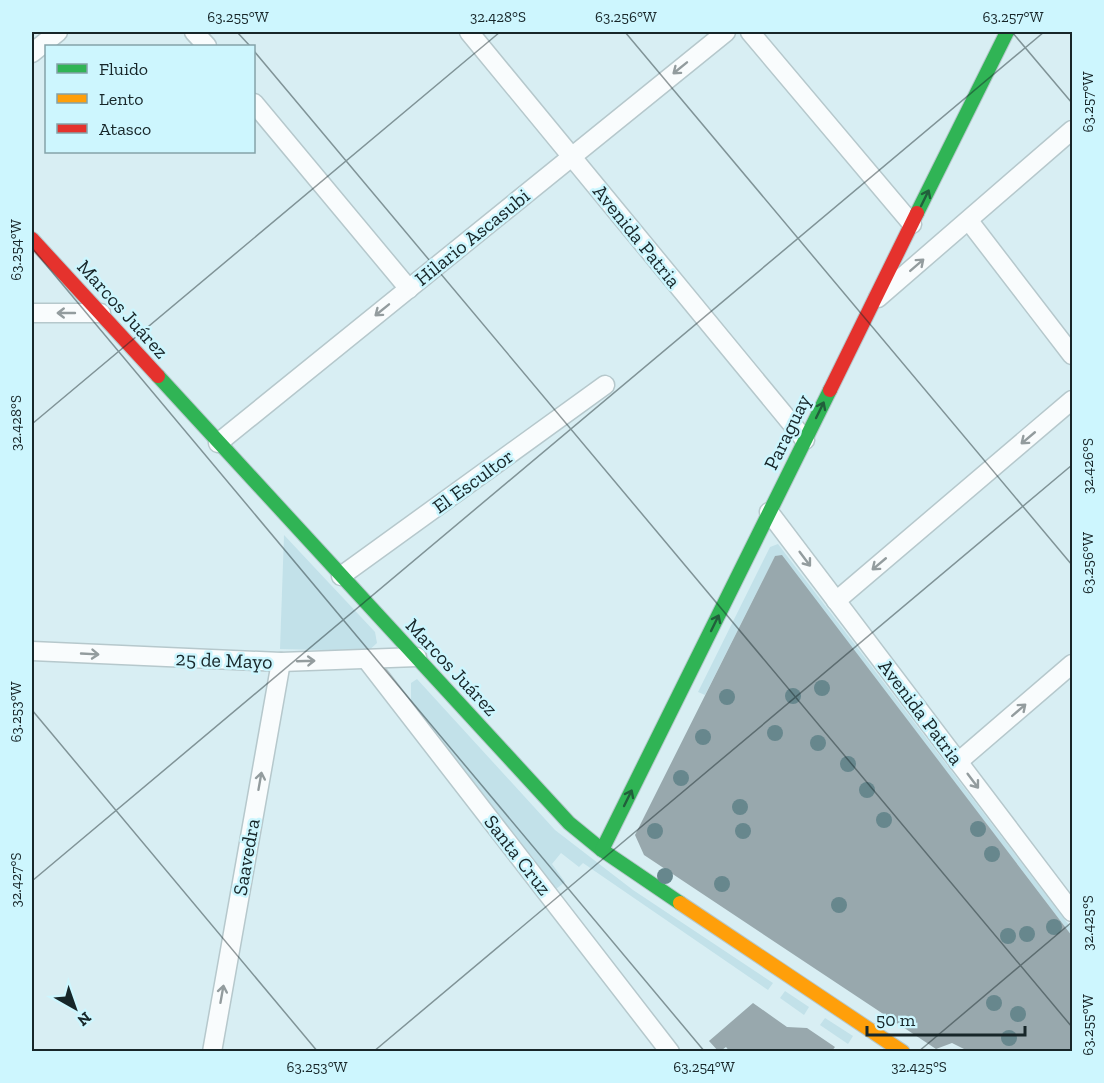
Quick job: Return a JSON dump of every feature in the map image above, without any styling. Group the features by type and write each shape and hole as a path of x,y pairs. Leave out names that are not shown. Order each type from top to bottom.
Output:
{"main road":[{"name":"Paraguay","path":"602,850 1007,32"},
{"name":"Marcos Juárez","path":"32,239 559,813 602,850 903,1052"}],"street":[{"path":"32,53 58,32"},
{"path":"194,32 206,45"},
{"name":"Avenida Patria","path":"469,32 805,440"},
{"name":"Hilario Ascasubi","path":"218,443 726,32"},
{"path":"750,32 912,224"},
{"path":"255,104 409,289"},
{"path":"873,303 1072,130"},
{"path":"969,221 1072,355"},
{"path":"32,313 100,313"},
{"name":"El Escultor","path":"341,576 605,386"},
{"path":"836,601 1072,400"},
{"name":"Avenida Patria","path":"769,513 1072,912"},
{"name":"25 de Mayo","path":"32,651 281,662 417,657"},
{"name":"Santa Cruz","path":"366,658 670,1052"},
{"name":"Saavedra","path":"212,1052 281,662"},
{"path":"958,762 1072,664"}],"shaded area":[{"path":"284,535 375,632 377,643 368,651 280,649"},
{"path":"778,544 1072,929 1072,936 782,556 775,556 705,695 698,692 770,547"},
{"path":"417,679 555,830 633,890 773,983 768,990 583,863 579,867 561,853 552,864 565,882 556,889 411,700 411,683"},
{"path":"785,991 809,1007 804,1015 780,998"},
{"path":"825,1018 853,1036 848,1044 820,1025"}],"building":[{"path":"782,555 1072,936 1072,1052 970,1052 952,1043 936,1049 644,855 635,835 775,556"},
{"path":"753,1003 787,1027 807,1028 835,1047 831,1052 730,1052 726,1047 719,1052 709,1041"}],"traffic: fast":[{"path":"917,213 1007,32"},
{"path":"158,376 569,823 602,850 680,903"},
{"path":"602,850 830,390"}],"traffic: slow":[{"path":"680,903 903,1052"}],"traffic: jam":[{"path":"830,390 917,213"},
{"path":"32,239 158,376"}]}
